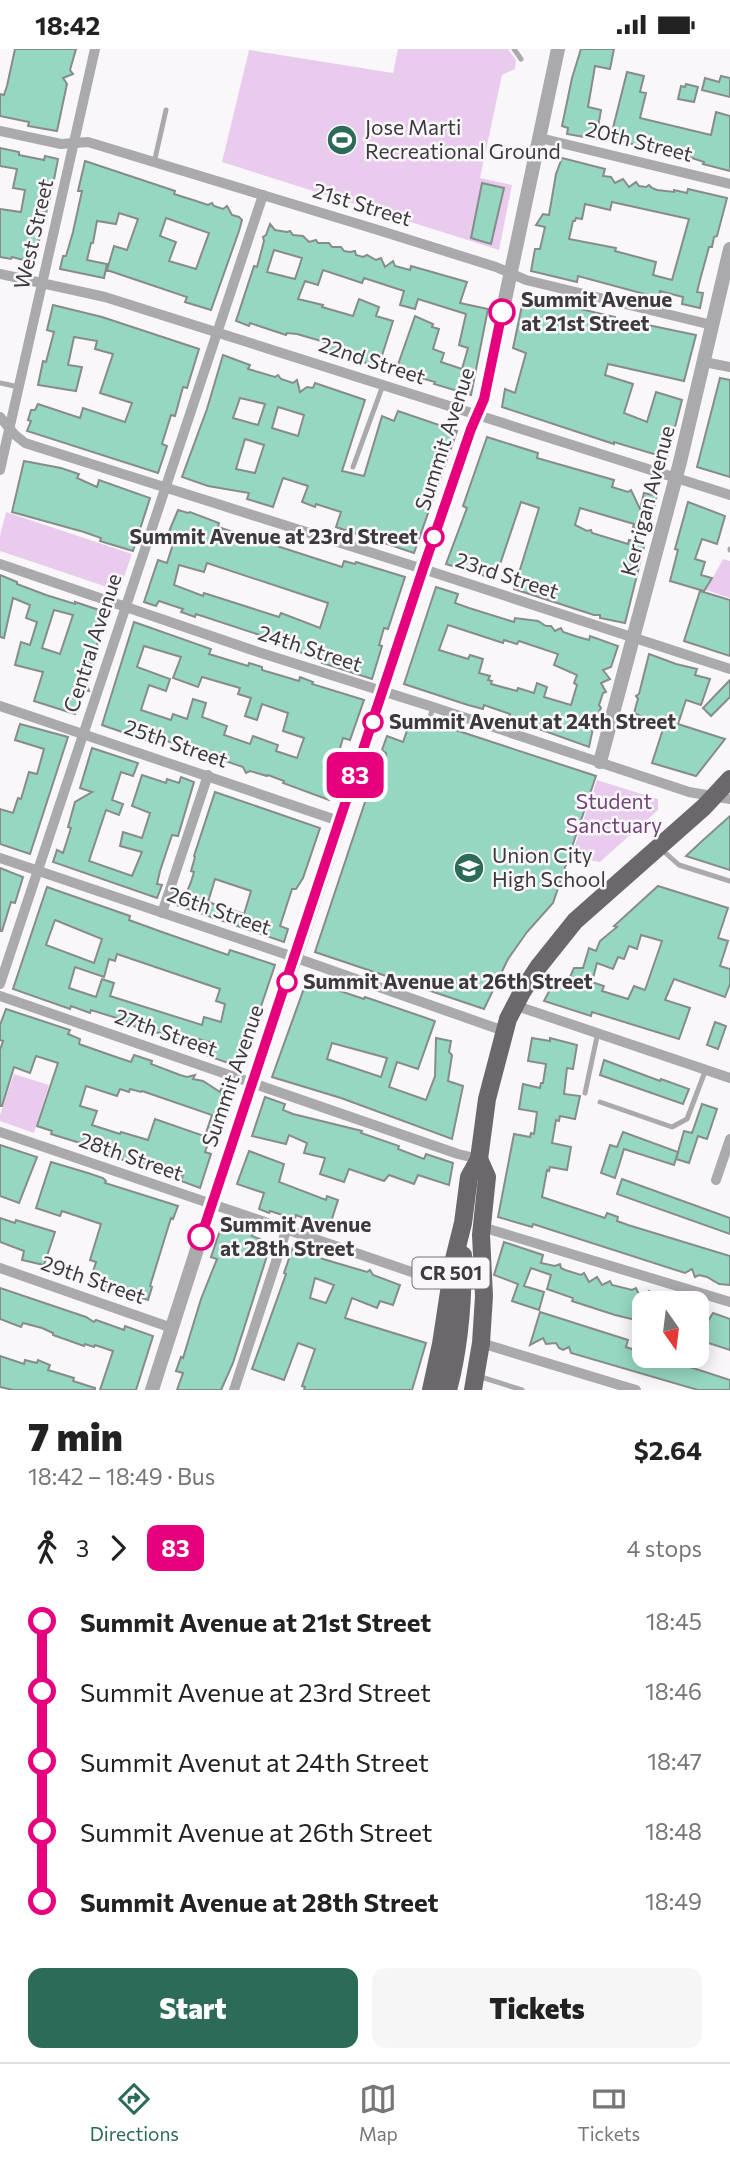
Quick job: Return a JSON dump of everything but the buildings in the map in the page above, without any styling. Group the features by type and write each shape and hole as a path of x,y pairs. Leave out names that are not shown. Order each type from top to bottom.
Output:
{"main road":[{"name":"CR 501","path":"430,1390 441,1344 469,1177 479,1159 487,1099 504,1031 514,1005 554,945 575,921 659,846 723,797 730,779"},
{"name":"CR 501","path":"475,1383 484,1296 482,1231 486,1177 479,1159"},
{"path":"448,1390 460,1326 463,1223"},
{"path":"459,1390 469,1342 475,1272 482,1231"}],"street":[{"name":"West Street","path":"0,470 95,49"},
{"name":"Summit Avenue","path":"152,1390 423,569 484,399 558,49"},
{"name":"21st Street","path":"0,131 61,144 88,142 496,267 526,280 712,325"},
{"name":"20th Street","path":"540,138 730,184"},
{"name":"Central Avenue","path":"0,984 262,195"},
{"name":"Kerrigan Avenue","path":"600,762 676,478 730,249"},
{"name":"22nd Street","path":"0,274 105,297 730,495"},
{"path":"704,362 730,367"},
{"name":"23rd Street","path":"0,417 24,443 423,569 730,670"},
{"name":"24th Street","path":"0,564 255,651 689,792 723,797"},
{"name":"25th Street","path":"0,706 339,821"},
{"path":"162,913 208,775"},
{"name":"26th Street","path":"0,858 504,1031"},
{"name":"27th Street","path":"0,996 479,1159"},
{"path":"514,1005 730,1078"},
{"name":"28th Street","path":"0,1132 450,1285"},
{"path":"716,1180 730,1139"},
{"path":"234,1390 286,1231"},
{"path":"482,1231 730,1302"},
{"name":"29th Street","path":"0,1268 172,1328"},
{"path":"481,1343 636,1390"}],"lane":[{"path":"514,49 522,59"},
{"path":"154,163 166,110"},
{"path":"0,383 19,387"},
{"path":"353,467 383,384"},
{"path":"429,721 433,707"},
{"path":"363,750 381,755"},
{"path":"659,846 679,865 730,881"},
{"path":"585,1093 598,1032"},
{"path":"600,1102 672,1126 687,1119 706,1069"},
{"path":"475,1383 522,1390"}],"green space":[{"path":"398,49 508,49 516,60 515,69 502,75 480,178 512,185 499,250 222,162 249,50 393,73"},
{"path":"6,512 132,554 119,591 0,551 0,536"},
{"path":"723,559 730,561 730,598 706,590"},
{"name":"Student Sanctuary","path":"597,780 658,799 658,810 600,862 571,857"},
{"path":"14,1074 49,1085 34,1133 0,1121"}],"bus line":[{"name":"83","path":"201,1237 423,569 471,429 484,399 502,312"}],"place":[{"name":"Jose Marti Recreational Ground","path":"342,140"},
{"name":"Summit Avenue at 21st Street","path":"502,312"},
{"name":"Summit Avenue at 23rd Street","path":"434,537"},
{"name":"Summit Avenut at 24th Street","path":"373,722"},
{"name":"Union City High School","path":"469,868"},
{"name":"Summit Avenue at 26th Street","path":"287,982"},
{"name":"Summit Avenue at 28th Street","path":"201,1237"}]}
